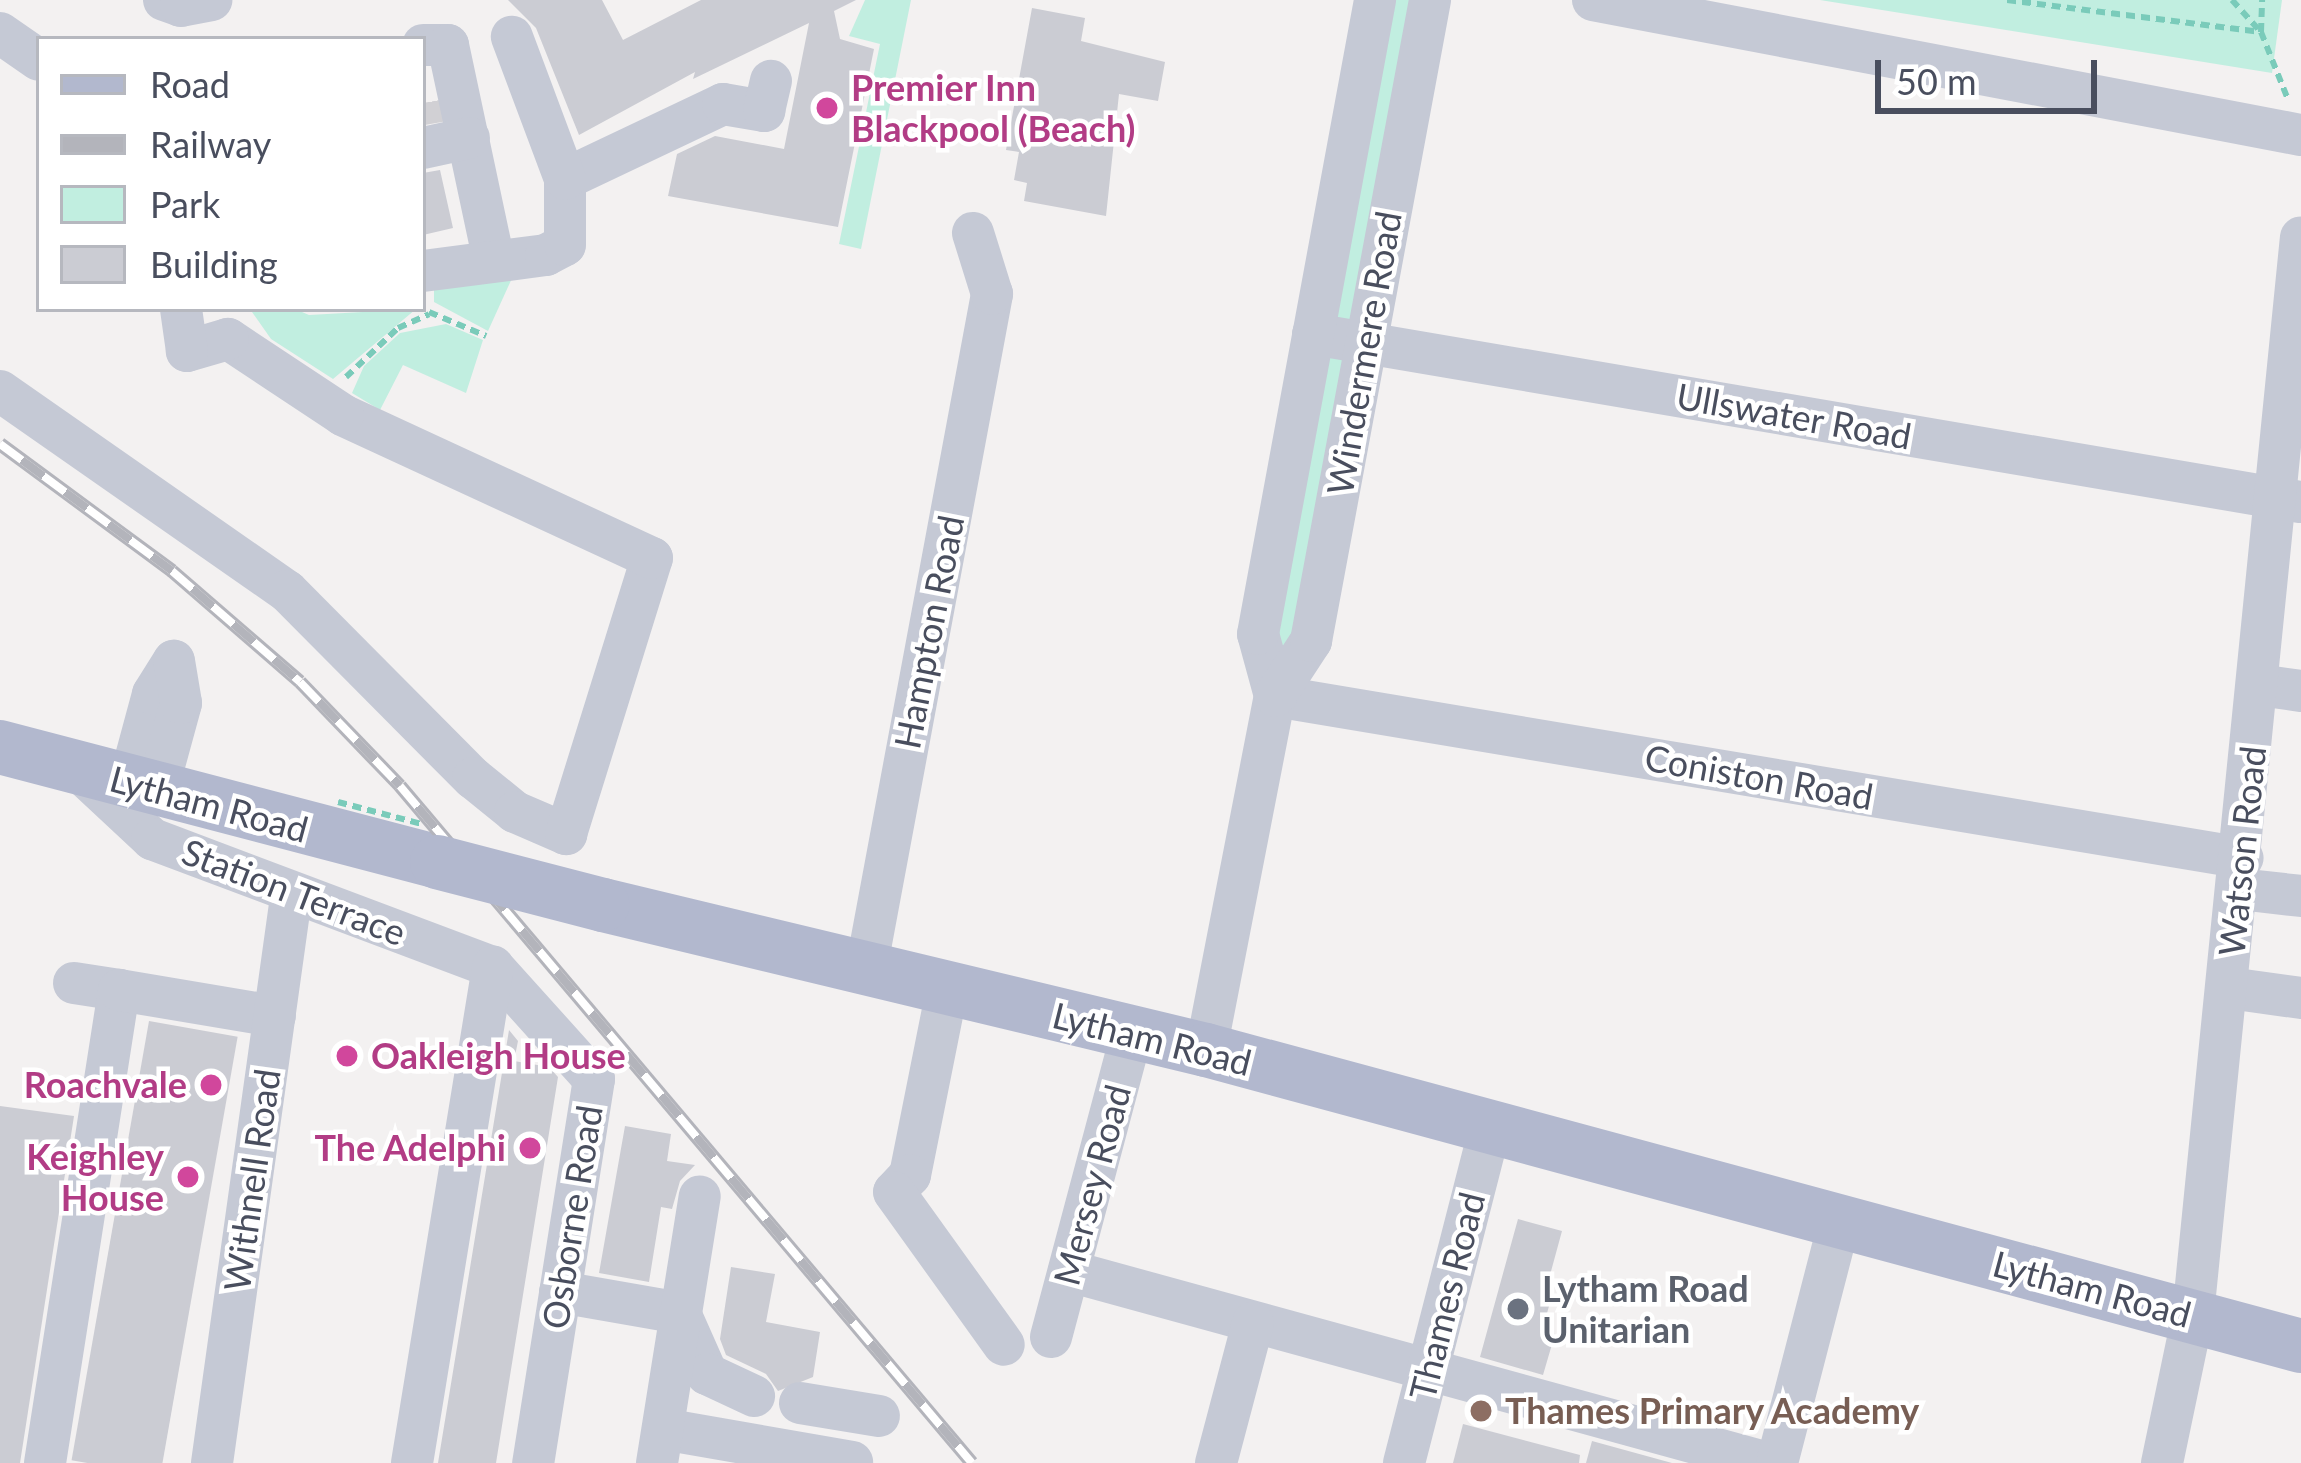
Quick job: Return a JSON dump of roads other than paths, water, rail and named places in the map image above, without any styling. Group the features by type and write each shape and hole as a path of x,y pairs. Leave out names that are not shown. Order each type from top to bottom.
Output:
{"main road":[{"name":"Lytham Road","path":"0,747 603,905 1206,1051 2301,1346"}],"street":[{"name":"Windermere Road","path":"1275,696 1258,634 1375,0"},
{"name":"Windermere Road","path":"1206,1051 1275,696 1311,641 1430,0"},
{"path":"1593,0 2296,120"},
{"path":"0,33 36,58"},
{"path":"426,286 494,261 560,253 569,219 565,179 512,38"},
{"path":"426,45 448,45 438,139 494,261"},
{"path":"565,179 723,104 764,111 771,81"},
{"name":"Hampton Road","path":"866,970 992,294 974,233"},
{"name":"Watson Road","path":"2162,1463 2193,1315 2259,686 2288,500 2301,237"},
{"path":"0,391 287,591 473,778 515,812 566,833 652,558 327,404 228,339 187,350 181,312"},
{"name":"Ullswater Road","path":"1313,334 2288,500"},
{"path":"2259,686 2301,691"},
{"name":"Coniston Road","path":"1275,696 2241,873 2301,896"},
{"name":"Station Terrace","path":"76,768 152,839 291,897 479,961"},
{"name":"Withnell Road","path":"212,1463 291,897"},
{"path":"412,1463 479,961"},
{"name":"Osborne Road","path":"479,961 595,1079 533,1463"},
{"path":"74,982 275,1016"},
{"path":"2229,988 2301,998"},
{"path":"45,1463 119,990"},
{"path":"947,990 910,1175 894,1192 1004,1345"},
{"name":"Mersey Road","path":"1051,1337 1132,1032"},
{"name":"Thames Road","path":"1404,1463 1490,1129"},
{"path":"700,1196 660,1446 852,1462"},
{"path":"1778,1463 1839,1224"},
{"path":"1069,1271 1768,1463"},
{"path":"560,1292 680,1312"},
{"path":"680,1312 707,1374 754,1396"},
{"path":"1216,1463 1253,1323"},
{"path":"800,1403 879,1416"}],"tunnel":[{"path":"426,120 427,125"}],"railway":[{"path":"0,444 172,571 300,682 400,786 972,1463"}],"place":[{"name":"Premier Inn Blackpool (Beach)","path":"827,108"},
{"name":"Oakleigh House","path":"347,1056"},
{"name":"Roachvale","path":"211,1085"},
{"name":"The Adelphi","path":"530,1148"},
{"name":"Keighley House","path":"188,1177"},
{"name":"Lytham Road Unitarian","path":"1518,1309"},
{"name":"Thames Primary Academy","path":"1481,1411"}]}
